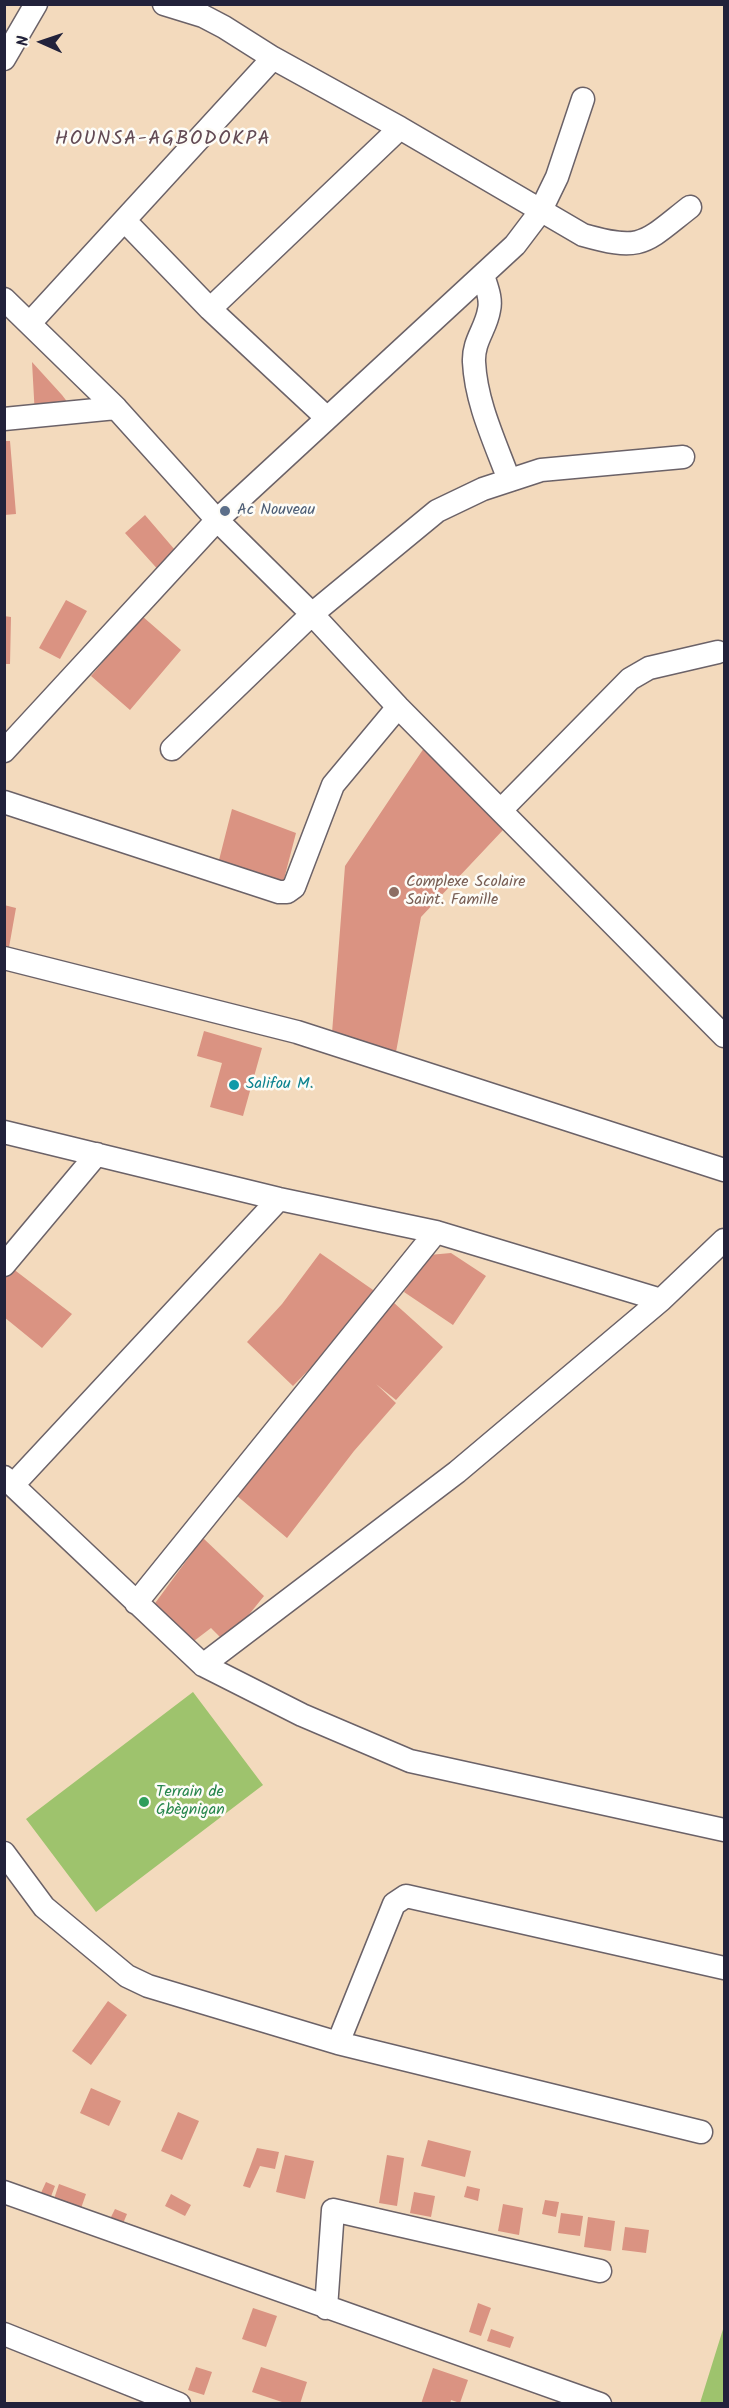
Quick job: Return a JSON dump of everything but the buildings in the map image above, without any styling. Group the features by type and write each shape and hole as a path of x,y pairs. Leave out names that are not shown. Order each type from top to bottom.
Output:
{"street":[{"path":"4,59 36,4"},
{"path":"164,4 203,16 583,235 616,244 646,242 690,207"},
{"path":"30,323 273,58"},
{"path":"4,751 217,520 515,245 540,212 557,177 583,99"},
{"path":"210,309 400,128"},
{"path":"125,221 210,309 327,418"},
{"path":"483,275 490,300 489,312 475,341 475,372 478,395 509,480"},
{"path":"4,299 116,408 217,520 312,614 398,707 502,809 724,1036"},
{"path":"4,419 116,408"},
{"path":"172,749 312,614 436,511 483,489 541,470 683,456"},
{"path":"502,809 630,679 649,668 718,652"},
{"path":"4,802 279,892 287,892 294,887 333,785 398,707"},
{"path":"4,958 297,1032 724,1170"},
{"path":"4,1131 279,1199 436,1232 661,1299"},
{"path":"4,1265 97,1154"},
{"path":"279,1199 9,1481 203,1665 302,1715 410,1761 724,1830"},
{"path":"136,1603 436,1232"},
{"path":"203,1665 457,1472 661,1299 724,1240"},
{"path":"4,1853 44,1907 128,1976 148,1986 338,2043 701,2132"},
{"path":"338,2043 394,1904 406,1896 724,1968"},
{"path":"4,2192 326,2308 600,2403"},
{"path":"326,2308 333,2210 600,2271"},
{"path":"4,2334 179,2403"}],"green space":[{"name":"Terrain de Gbègnigan","path":"193,1692 263,1785 96,1912 26,1819"},
{"path":"724,2326 724,2403 700,2403"}],"place":[{"name":"Ac Nouveau","path":"225,511"},
{"name":"Complexe Scolaire Saint. Famille","path":"394,892"},
{"name":"Salifou M.","path":"234,1085"},
{"name":"Terrain de Gbègnigan","path":"144,1802"}],"district":[{"name":"HOUNSA-AGBODOKPA","path":"163,141"}]}
